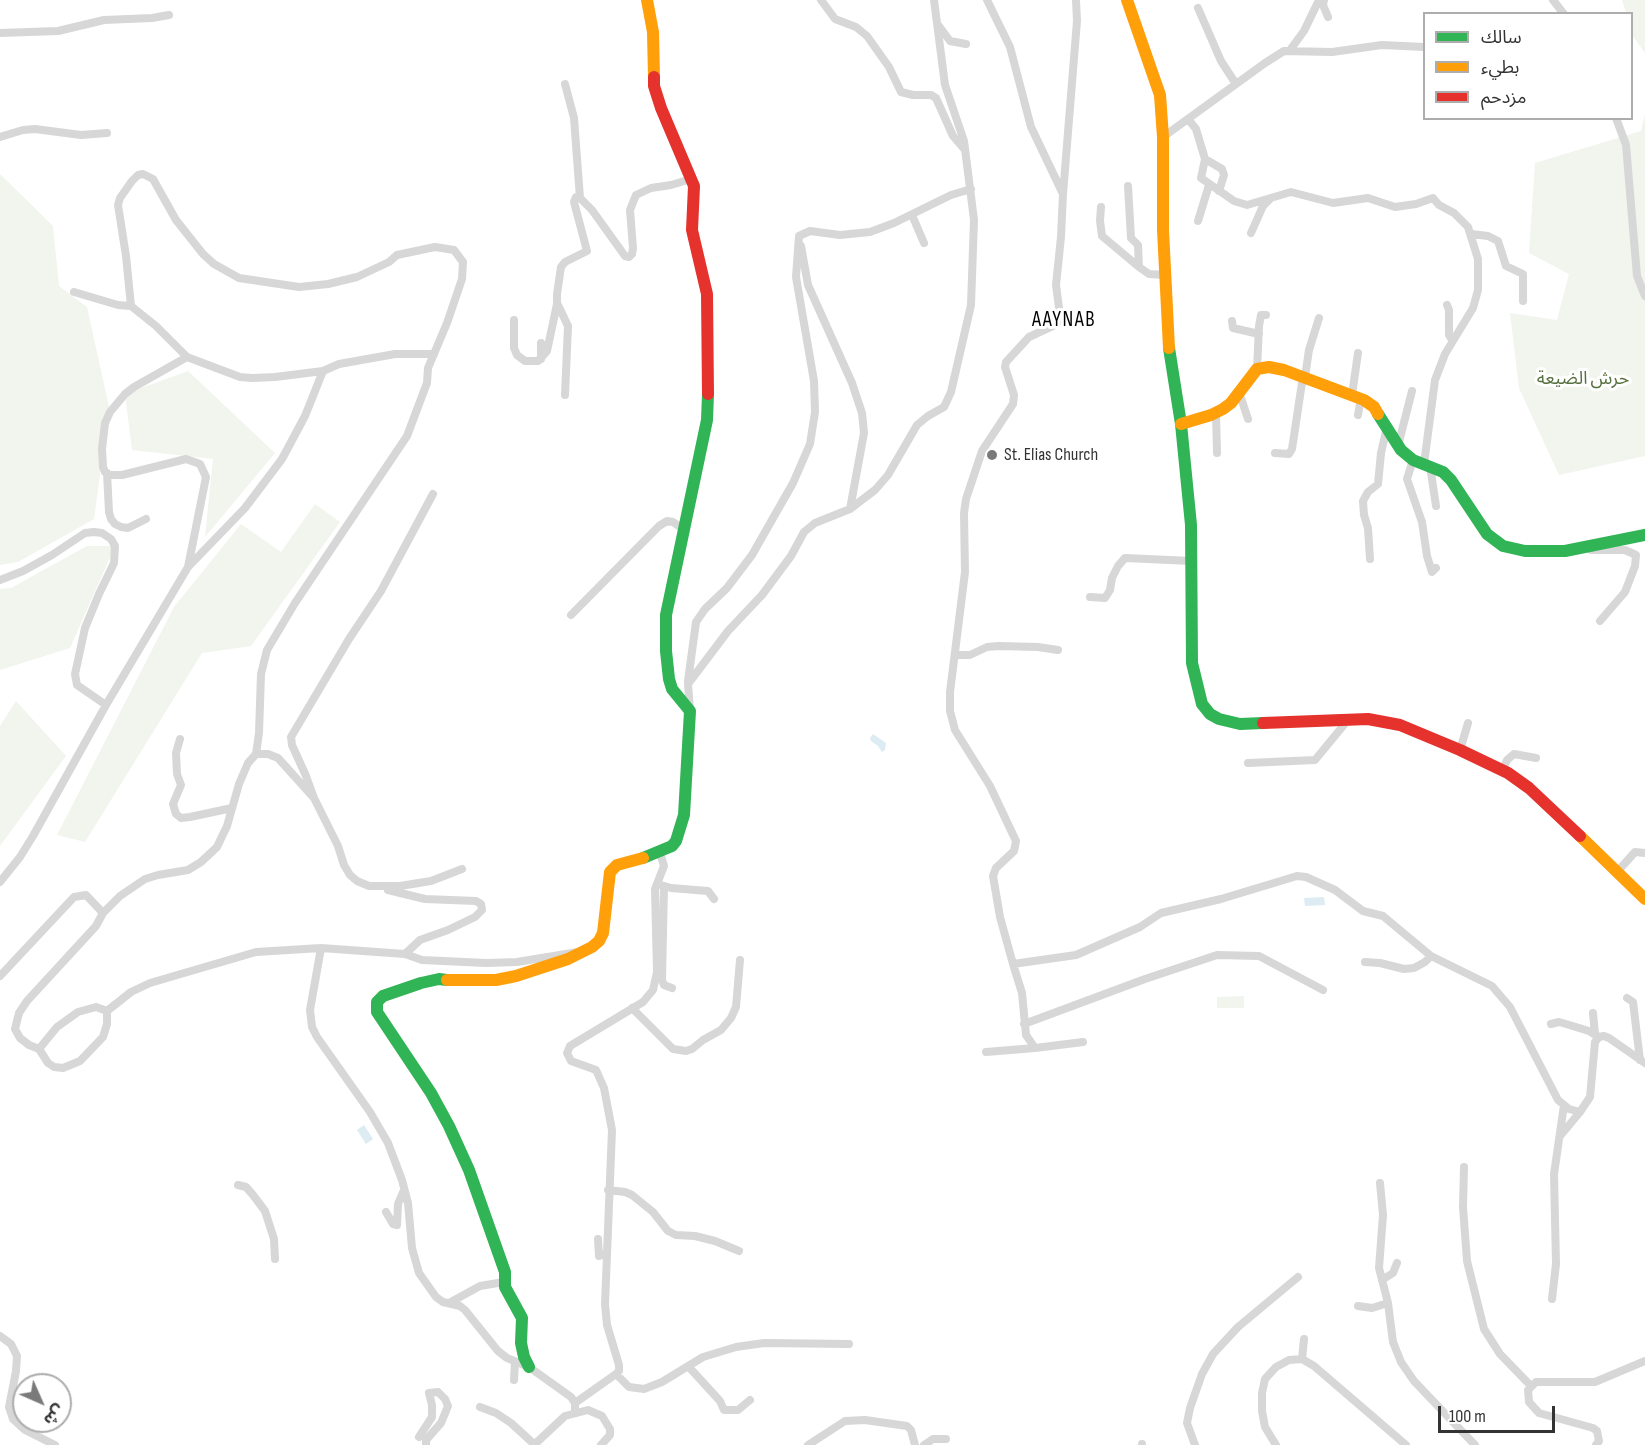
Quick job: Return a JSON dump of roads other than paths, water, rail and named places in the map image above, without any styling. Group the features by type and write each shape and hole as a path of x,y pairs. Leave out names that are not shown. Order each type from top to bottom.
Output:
{"street":[{"path":"647,0 653,32 656,93 695,191 692,230 707,294 707,420 667,607 666,651 672,689 690,711"},
{"path":"821,0 835,19 856,27 867,36 889,67 901,92 931,95 936,98 953,136 966,151"},
{"path":"688,684 728,631 762,595 804,532 815,523 850,509 875,490 888,475 917,425 945,407 949,400 961,355 972,297 974,225 966,151 945,85 934,0"},
{"path":"987,0 1010,47 1030,127 1063,194"},
{"path":"1035,1048 1026,1035 1022,993 1000,916 993,876 996,868 1014,851 1016,841 990,786 956,730 950,703 951,678 966,566 964,513 966,499 982,451 1013,404 1014,394 1005,367 1006,362 1029,337 1057,324 1059,308 1056,285 1077,21 1076,0"},
{"path":"1127,0 1158,85 1164,137 1163,230 1168,340 1181,424 1190,506 1192,663 1202,704 1210,714 1226,722 1240,724 1368,719 1400,725 1460,750 1503,770 1529,788 1645,899"},
{"path":"1290,50 1304,31 1319,0"},
{"path":"1324,0 1323,5 1328,17"},
{"path":"1553,0 1562,12"},
{"path":"1198,9 1221,61 1236,84"},
{"path":"0,33 58,31 104,20 169,15"},
{"path":"938,26 951,41 966,44"},
{"path":"1164,137 1276,55 1290,50 1314,53 1354,50 1373,45 1423,47"},
{"path":"565,84 574,118 580,198 592,210 625,256 629,257 632,254 630,210 636,195 651,188 691,179"},
{"path":"1188,119 1196,129 1205,159 1201,178 1234,201 1247,205 1291,192 1333,204 1368,198 1389,206 1401,207 1433,198 1468,227 1478,259 1478,290 1473,308 1452,340 1435,380 1422,463 1436,506"},
{"path":"1617,120 1626,145 1636,276 1645,296"},
{"path":"0,137 35,129 81,135 107,133"},
{"path":"1205,159 1222,169 1224,175 1219,191"},
{"path":"107,1011 107,1024 103,1037 80,1061 63,1068 54,1067 48,1063 39,1049 20,1038 15,1029 19,1013 120,896 145,879 158,874 188,870 201,862 217,847 227,826 239,784 248,763 256,754 261,674 267,650 295,603 407,436 427,383 428,368 447,323 463,272 463,262 454,250 435,247 397,255 389,262 357,278 314,286 239,278 202,254 176,220 153,179 143,174 138,175 132,181 118,205 131,306"},
{"path":"1198,221 1209,185"},
{"path":"1128,186 1131,238 1138,245 1139,267"},
{"path":"799,236 810,231 840,235 883,228 951,195 971,189"},
{"path":"514,320 514,348 517,355 528,362 541,359 547,351 557,303 561,267 565,262 587,251 574,202 576,197 580,198"},
{"path":"1251,233 1263,206 1270,198"},
{"path":"1101,207 1102,236 1149,274 1165,275"},
{"path":"912,215 924,243"},
{"path":"1471,234 1488,236 1498,241 1506,266 1522,274 1523,301"},
{"path":"799,236 808,285 852,383 862,412 864,433 850,509"},
{"path":"529,1367 521,1343 522,1318 508,1295 504,1282 505,1272 469,1170 452,1132 420,1075 383,1023 377,1012 377,1002 383,996 421,983 439,980 496,980 516,976 568,959 592,948 603,933 610,872 617,866 660,853 672,846 676,840 684,815 690,711 688,684 696,622 705,609 727,588 752,555 793,483 810,444 815,412 814,381 796,277 799,236"},
{"path":"74,292 118,305 131,306 188,357 230,374 252,378 323,371 339,364 395,354 434,354"},
{"path":"557,303 568,326 565,395"},
{"path":"1447,305 1449,335 1452,340"},
{"path":"1181,424 1216,413 1231,403 1257,369 1262,315 1266,315"},
{"path":"1275,453 1289,454 1292,449 1309,350 1320,318"},
{"path":"1232,321 1233,328 1259,334"},
{"path":"541,343 541,359"},
{"path":"1358,353 1358,415"},
{"path":"146,519 128,528 115,524 111,519 108,473 103,467 102,448 105,423 110,412 124,394 188,357"},
{"path":"1257,369 1269,367 1304,376 1357,397 1374,407 1398,446 1422,463 1443,472 1451,480 1486,534 1503,546 1525,551 1625,550 1636,555 1635,566 1625,592 1600,621"},
{"path":"0,882 33,836 106,705 188,567 238,517 276,470 305,416 323,371"},
{"path":"1398,446 1412,391"},
{"path":"1239,392 1248,419"},
{"path":"1216,413 1217,453"},
{"path":"1370,559 1363,501 1368,492 1378,484 1381,453 1387,427"},
{"path":"108,473 122,474 186,459 200,464 206,477 188,567"},
{"path":"1422,463 1407,479 1422,522 1432,572 1436,568"},
{"path":"405,954 420,940 475,917 482,910 481,904 476,901 425,899 369,885 357,881 350,875 314,798 292,745 291,737 349,639 381,591 433,494"},
{"path":"571,615 659,526 667,521 683,529"},
{"path":"0,580 23,571 52,555 85,533 102,533 111,539 115,546 114,563 85,628 75,674 76,685 106,705"},
{"path":"1576,550 1645,535"},
{"path":"1090,597 1105,598 1110,590 1112,578 1125,558 1192,561"},
{"path":"955,655 970,655 987,647 999,646 1058,650"},
{"path":"1248,763 1315,760 1348,720"},
{"path":"1460,750 1468,723"},
{"path":"180,739 176,753 177,774 181,785 173,804 176,814 181,818 190,818 232,808"},
{"path":"256,754 267,754 278,758 314,798"},
{"path":"1503,770 1507,760 1514,754 1536,758"},
{"path":"1618,871 1635,852 1645,853"},
{"path":"660,853 664,866 661,883 662,980 664,985 672,988"},
{"path":"369,885 416,884 462,869"},
{"path":"1013,964 1076,955 1140,927 1161,913 1221,899 1297,876 1306,877 1335,890 1363,911 1383,916 1431,956 1492,986 1510,1007 1558,1100 1564,1106 1580,1112"},
{"path":"661,883 708,891 714,899"},
{"path":"575,1403 616,1374 619,1371 619,1365 607,1325 604,1305 612,1130 604,1088 596,1070 571,1061 567,1053 570,1046 643,1002 656,984 655,889 661,883"},
{"path":"0,976 74,897 86,895 103,913"},
{"path":"107,1011 131,992 162,979 256,952 321,948 405,954 422,960 486,963 517,962 580,952"},
{"path":"321,948 310,1010 312,1028 380,1129 394,1159 404,1189 412,1248 419,1273 436,1297 465,1310 490,1343 507,1358 529,1367 565,1392 575,1403 574,1413"},
{"path":"1024,1024 1217,955 1259,956 1323,990"},
{"path":"1365,962 1404,969 1414,968 1431,956"},
{"path":"632,1008 673,1049 686,1051 692,1049 721,1030 731,1018 736,1007 740,960"},
{"path":"1627,998 1633,1002 1643,1062"},
{"path":"39,1049 57,1027 78,1012 96,1006 107,1011"},
{"path":"1560,1137 1590,1097 1597,1036 1593,1013"},
{"path":"1551,1024 1559,1022 1609,1038 1643,1062"},
{"path":"986,1052 1083,1042"},
{"path":"1552,1299 1556,1264 1554,1174 1564,1106"},
{"path":"1464,1167 1463,1207 1467,1261 1484,1329 1500,1354 1530,1385"},
{"path":"1380,1183 1383,1215 1379,1268 1388,1303 1393,1342 1401,1362 1428,1396 1475,1445"},
{"path":"238,1185 246,1188 265,1211 274,1239 275,1259"},
{"path":"386,1212 393,1224 397,1225 398,1204 404,1189"},
{"path":"608,1190 632,1195 653,1212 668,1231 676,1235 715,1241 739,1251"},
{"path":"598,1239 598,1256 605,1254"},
{"path":"1382,1280 1393,1273 1397,1263"},
{"path":"1195,1445 1187,1423 1188,1415 1202,1374 1213,1354 1238,1327 1299,1277"},
{"path":"449,1303 480,1286 504,1282"},
{"path":"1358,1306 1372,1308 1388,1303"},
{"path":"0,1336 11,1344 17,1356 9,1407 13,1419 25,1430 55,1445"},
{"path":"1302,1359 1304,1339"},
{"path":"616,1374 629,1387 644,1389 662,1382 703,1357 718,1351 752,1344 849,1344"},
{"path":"1276,1445 1265,1427 1262,1411 1265,1379 1276,1367 1289,1360 1302,1359 1314,1366 1406,1445"},
{"path":"1530,1385 1543,1382 1595,1382 1645,1361"},
{"path":"514,1380 515,1362"},
{"path":"688,1366 720,1401 724,1410 738,1410 750,1400"},
{"path":"1530,1385 1527,1396 1534,1408 1546,1416 1593,1428 1599,1436 1596,1445"},
{"path":"419,1437 432,1417 429,1393 438,1392 448,1406 441,1424 426,1440 426,1445"},
{"path":"480,1407 496,1413 511,1423 535,1445 559,1421 574,1413 588,1410 596,1412 608,1422 610,1429 610,1435 602,1445"},
{"path":"808,1445 845,1421 865,1420 907,1426 911,1430 915,1445"},
{"path":"924,1445 933,1439 946,1439"}],"place":[{"name":"St. Elias Church","path":"992,455"}],"district":[{"name":"AAYNAB","path":"1064,321"}],"park label":[{"name":"حرش الضيعة","path":"1583,379"}]}
